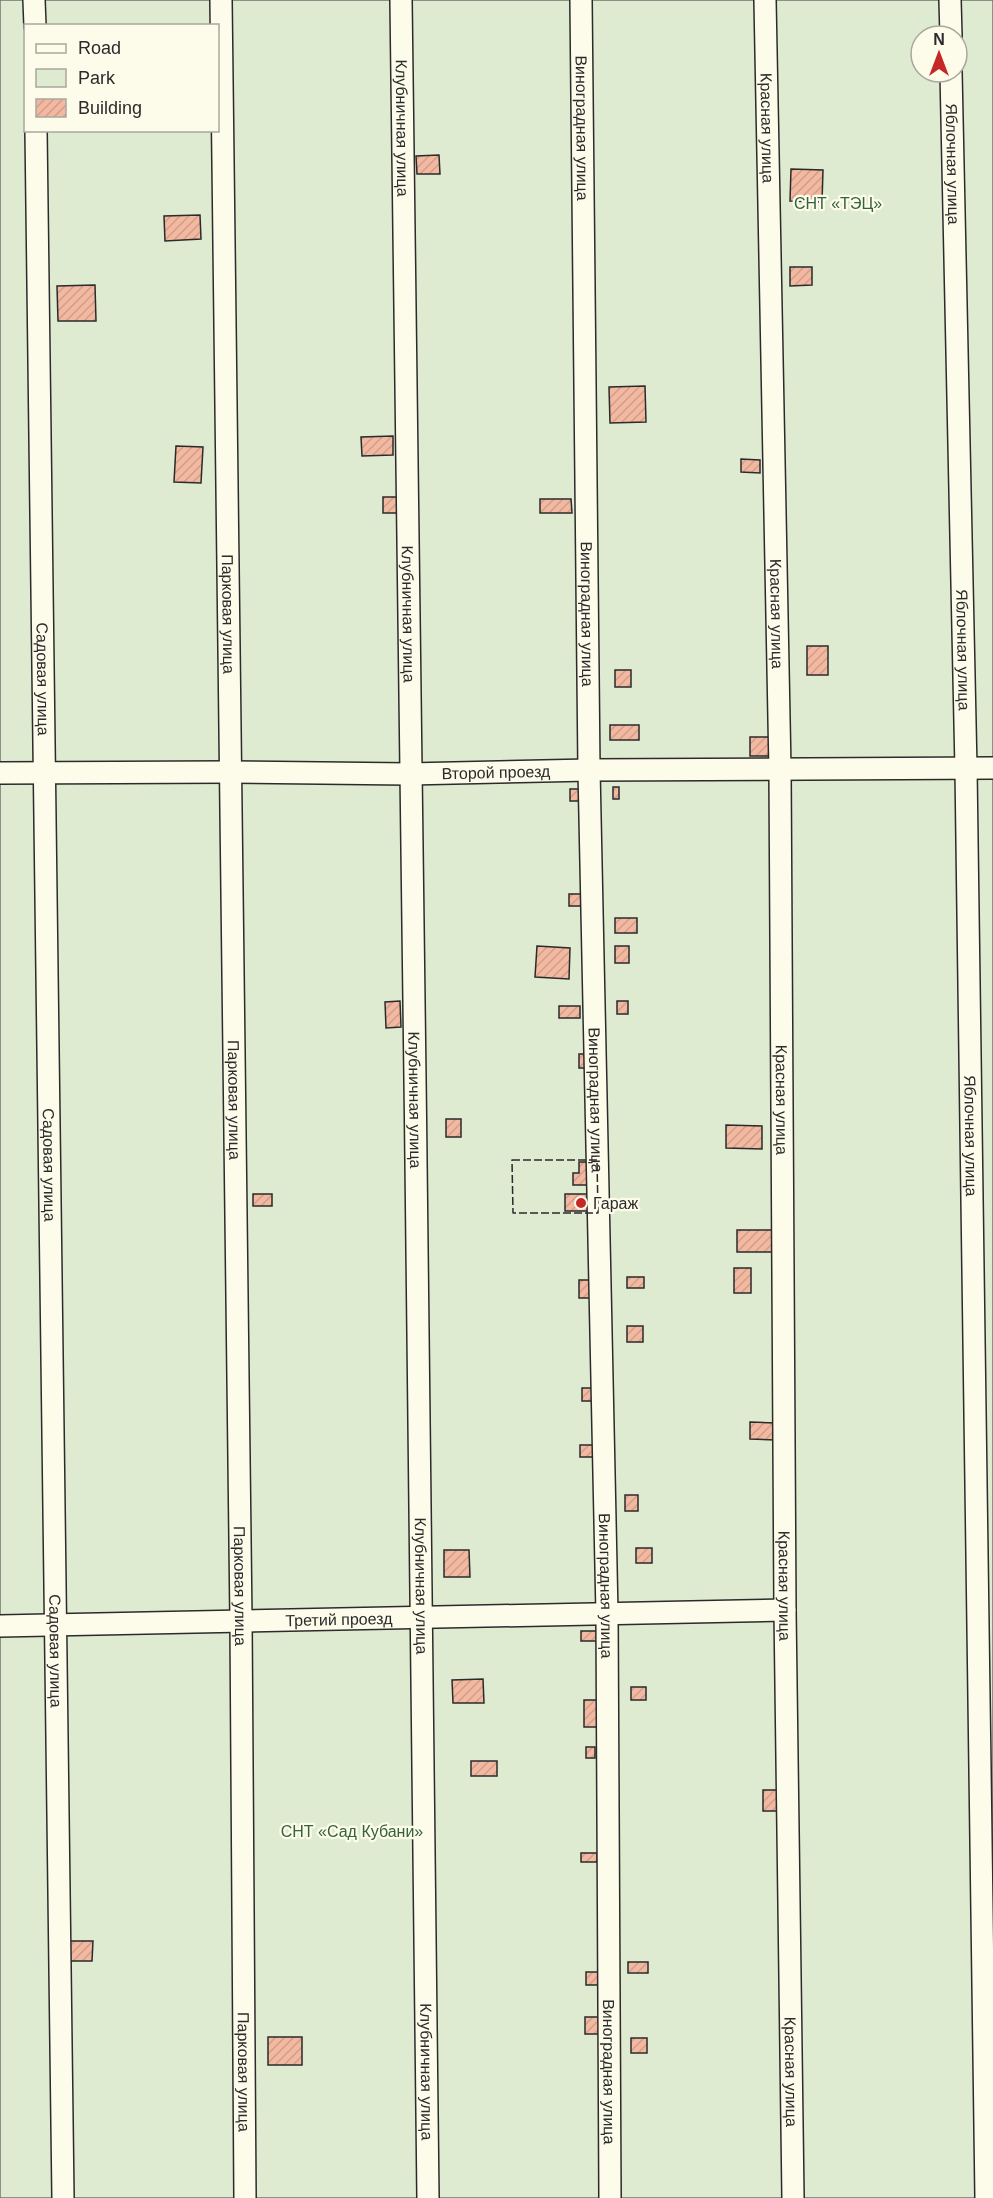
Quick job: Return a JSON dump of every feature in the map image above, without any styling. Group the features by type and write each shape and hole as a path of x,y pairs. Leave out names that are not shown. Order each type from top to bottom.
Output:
{"street":[{"path":"34,0 35,24"},
{"name":"Парковая улица","path":"220,0 241,1621 245,2198"},
{"name":"Клубничная улица","path":"401,0 409,774 423,1616 428,2198"},
{"name":"Виноградная улица","path":"581,0 589,770 607,1614 610,2198"},
{"name":"Красная улица","path":"765,0 780,770 785,1610 793,2198"},
{"path":"950,0 951,24"},
{"name":"Яблочная улица","path":"951,84 966,769 986,2198"},
{"name":"Садовая улица","path":"36,132 63,2198"},
{"name":"Второй проезд","path":"0,773 409,774 589,770 993,768"},
{"name":"Третий проезд","path":"0,1626 785,1610"}],"green space":[{"name":"СНТ «Сад Кубани»","path":"0,0 993,0 993,2198 0,2198"}],"building":[{"path":"439,155 440,174 417,174 416,156"},
{"path":"791,169 823,170 822,202 790,201"},
{"path":"200,215 201,239 165,241 164,216"},
{"path":"790,267 812,267 812,285 790,286"},
{"path":"95,285 96,321 58,321 57,286"},
{"path":"645,386 646,422 610,423 609,387"},
{"path":"393,436 393,455 362,456 361,437"},
{"path":"176,446 203,447 201,483 174,482"},
{"path":"741,459 760,460 760,473 741,472"},
{"path":"383,497 399,497 399,513 383,513"},
{"path":"540,499 571,499 572,513 540,513"},
{"path":"807,646 828,646 828,675 807,675"},
{"path":"615,670 631,670 631,687 615,687"},
{"path":"610,725 639,725 639,740 610,740"},
{"path":"750,737 769,737 769,756 750,756"},
{"path":"613,787 619,787 619,799 613,799"},
{"path":"570,789 579,789 579,801 570,801"},
{"path":"569,894 588,894 588,906 569,906"},
{"path":"615,918 637,918 637,933 615,933"},
{"path":"537,946 570,948 569,979 535,977"},
{"path":"615,946 629,946 629,963 615,963"},
{"path":"400,1001 401,1027 386,1028 385,1002"},
{"path":"617,1001 628,1001 628,1014 617,1014"},
{"path":"559,1006 580,1006 580,1018 559,1018"},
{"path":"579,1054 588,1054 588,1068 579,1068"},
{"path":"446,1119 461,1119 461,1137 446,1137"},
{"path":"726,1125 762,1126 762,1149 726,1148"},
{"path":"579,1162 593,1162 593,1185 573,1185 573,1173 579,1173"},
{"path":"253,1194 272,1194 272,1206 253,1206"},
{"name":"Гараж","path":"565,1194 597,1194 597,1211 565,1211"},
{"path":"737,1230 772,1230 772,1252 737,1252"},
{"path":"734,1268 751,1268 751,1293 734,1293"},
{"path":"627,1277 644,1277 644,1288 627,1288"},
{"path":"579,1280 591,1280 591,1298 579,1298"},
{"path":"627,1326 643,1326 643,1342 627,1342"},
{"path":"582,1388 593,1388 593,1401 582,1401"},
{"path":"750,1422 775,1423 775,1440 750,1439"},
{"path":"580,1445 601,1445 601,1457 580,1457"},
{"path":"625,1495 638,1495 638,1511 625,1511"},
{"path":"636,1548 652,1548 652,1563 636,1563"},
{"path":"444,1550 469,1550 470,1577 444,1577"},
{"path":"581,1631 597,1631 597,1641 581,1641"},
{"path":"483,1679 484,1703 453,1703 452,1680"},
{"path":"631,1687 646,1687 646,1700 631,1700"},
{"path":"584,1700 597,1700 597,1727 584,1727"},
{"path":"586,1747 595,1747 595,1758 586,1758"},
{"path":"471,1761 497,1761 497,1776 471,1776"},
{"path":"763,1790 784,1790 784,1811 763,1811"},
{"path":"581,1853 597,1853 597,1862 581,1862"},
{"path":"70,1941 93,1941 92,1961 69,1961"},
{"path":"628,1962 648,1962 648,1973 628,1973"},
{"path":"586,1972 598,1972 598,1985 586,1985"},
{"path":"585,2017 602,2017 602,2034 585,2034"},
{"path":"268,2037 302,2037 302,2065 268,2065"},
{"path":"631,2038 647,2038 647,2053 631,2053"}],"fence":[{"path":"512,1160 597,1160 598,1213 513,1213 512,1160"}],"place":[{"name":"Гараж","path":"581,1203"}],"park label":[{"name":"СНТ «ТЭЦ»","path":"838,203"}]}
